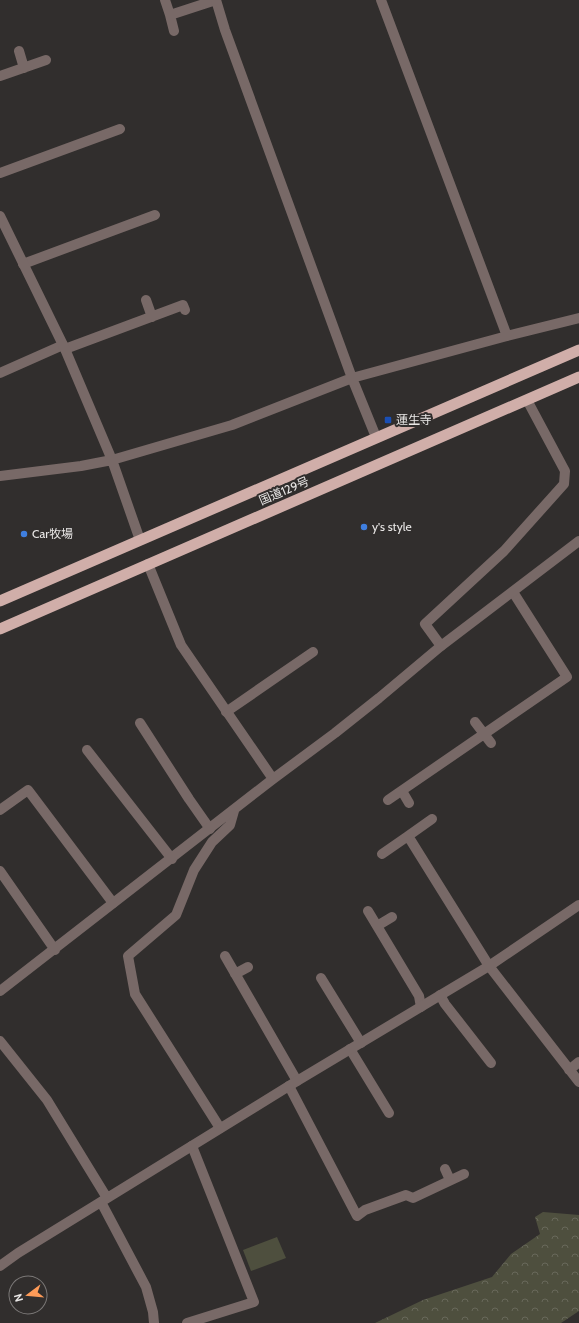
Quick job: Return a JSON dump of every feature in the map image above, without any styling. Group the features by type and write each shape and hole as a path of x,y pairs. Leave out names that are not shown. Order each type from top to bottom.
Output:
{"highway":[{"name":"国道129号","path":"0,600 579,350"},
{"name":"国道129号","path":"0,629 579,377"}],"street":[{"path":"165,0 174,31"},
{"path":"170,15 216,0 228,37 352,378 376,437"},
{"path":"381,0 507,336"},
{"path":"19,51 24,68"},
{"path":"0,76 46,60"},
{"path":"0,173 120,128"},
{"path":"23,264 155,215"},
{"path":"0,216 64,347 112,460 140,540"},
{"path":"146,300 152,317"},
{"path":"1,371 183,305 185,310"},
{"path":"0,476 81,466 112,460 232,425 352,378 579,318"},
{"path":"441,646 425,624 504,551 564,484 565,471 527,400"},
{"path":"0,991 234,811 373,702 441,646 579,541"},
{"path":"148,564 181,645 273,779"},
{"path":"388,800 484,734 571,680 513,592"},
{"path":"226,712 313,652"},
{"path":"475,722 491,743"},
{"path":"140,723 210,829"},
{"path":"87,750 172,859"},
{"path":"0,810 28,790 114,903"},
{"path":"402,791 409,802"},
{"path":"220,1128 135,994 128,956 176,915 194,870 212,842 230,825 234,811"},
{"path":"382,854 432,819"},
{"path":"408,836 489,966 579,1082"},
{"path":"0,871 55,950"},
{"path":"0,1266 18,1253 220,1128 489,966 579,905"},
{"path":"368,911 419,996 421,1007"},
{"path":"377,926 392,917"},
{"path":"225,956 293,1084 357,1216 365,1210 406,1195 413,1198 464,1174"},
{"path":"235,974 248,967"},
{"path":"321,978 361,1043"},
{"path":"440,995 445,1004 491,1063"},
{"path":"0,1041 47,1100 104,1200 146,1287 153,1312 154,1323"},
{"path":"350,1049 389,1113"},
{"path":"569,1070 579,1062"},
{"path":"187,1323 254,1302 192,1146"},
{"path":"445,1169 450,1180"}],"green space":[{"path":"543,1212 579,1215 579,1311 561,1323 375,1323 423,1300 492,1277 511,1254 540,1234 535,1217"},
{"path":"277,1237 286,1258 251,1271 243,1250"}],"place":[{"name":"蓮生寺","path":"388,420"},
{"name":"y's style","path":"364,527"},
{"name":"Car牧場","path":"24,534"}]}
